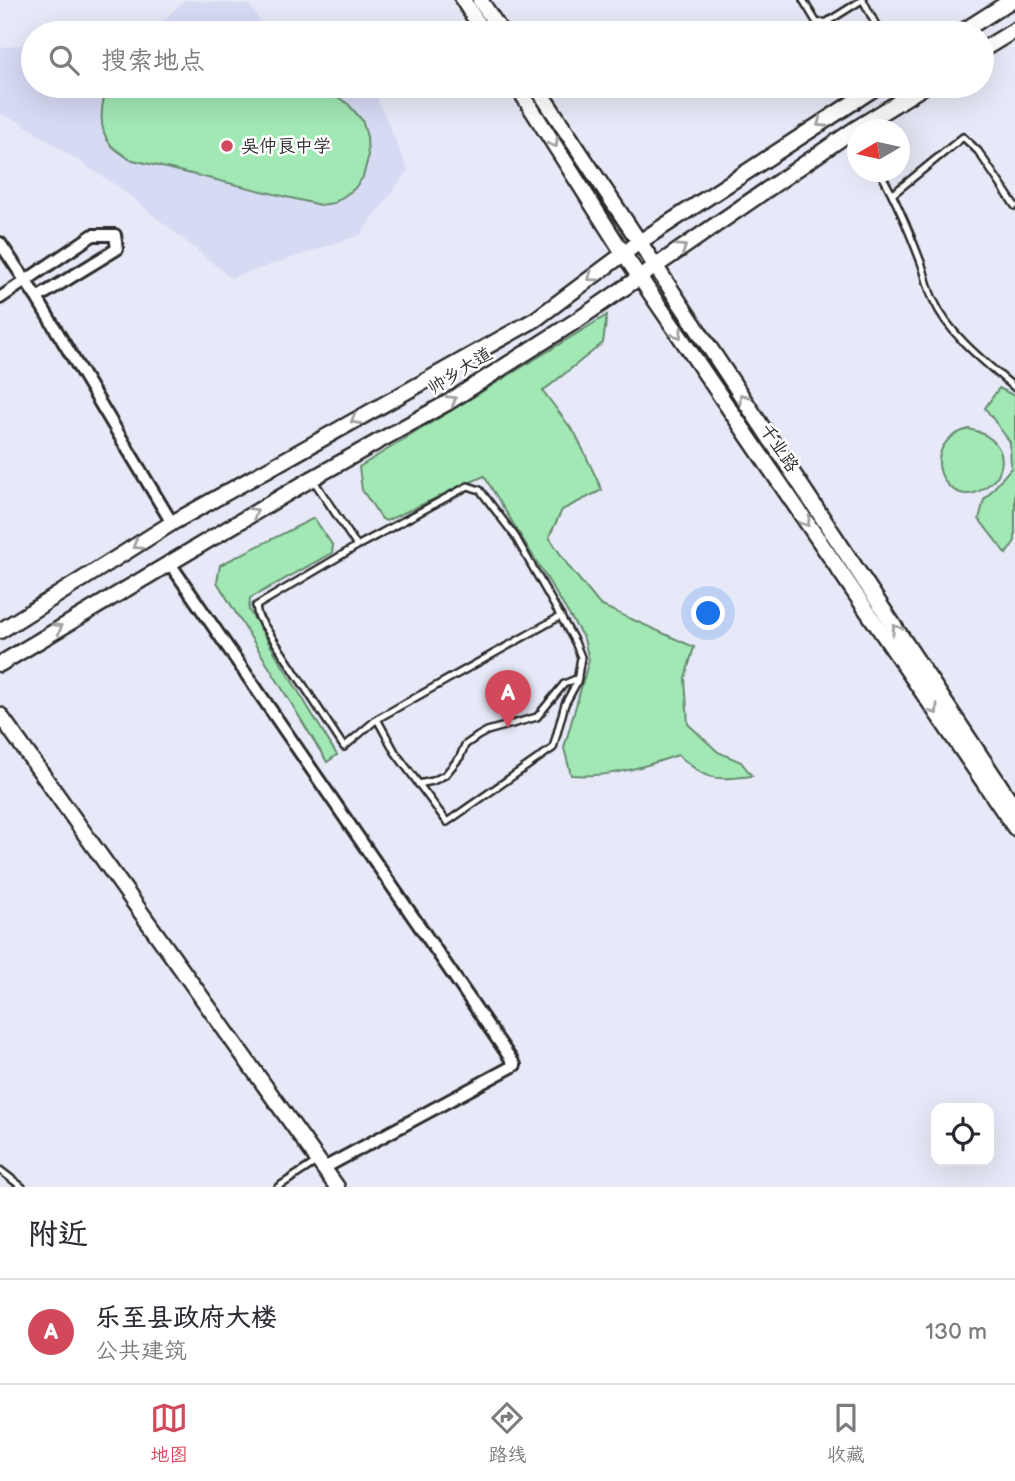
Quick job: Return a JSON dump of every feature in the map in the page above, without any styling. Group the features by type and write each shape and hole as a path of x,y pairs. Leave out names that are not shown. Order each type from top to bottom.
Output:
{"main road":[{"path":"463,0 476,21"},
{"path":"480,0 494,21"},
{"path":"979,21 1012,0"},
{"path":"994,43 1015,30"},
{"name":"千业路","path":"525,98 623,253 1015,828"},
{"name":"千业路","path":"544,98 1015,808"},
{"name":"帅乡大道","path":"0,631 172,523 536,319 623,253 860,98"},
{"name":"帅乡大道","path":"874,119 907,98"},
{"name":"帅乡大道","path":"0,664 169,562 447,403 640,278 847,137"},
{"path":"0,715 337,1187"}],"street":[{"path":"0,298 93,235 115,235 117,249 37,298"},
{"path":"0,243 26,280 172,523"},
{"path":"169,562 515,1065 321,1164"}],"lane":[{"path":"803,0 816,21"},
{"path":"829,21 863,0 874,21"},
{"path":"892,194 963,136 978,151 1015,206"},
{"path":"885,182 921,263 934,302 951,326 1015,387"},
{"path":"313,478 357,546"},
{"path":"377,719 395,752 447,822 553,748 565,704 578,678 581,657 561,616 515,536 481,490 468,486 357,546 256,606 264,626 344,747 377,719 561,616"},
{"path":"418,784 445,775 460,757 465,745 478,736 537,717 564,684 578,678"},
{"path":"278,1187 321,1164"},
{"path":"0,1170 22,1187"}],"shaded area":[{"path":"185,0 249,5 260,21 163,21"},
{"name":"吴仲良中学","path":"21,45 21,98 377,98 408,170 360,235 231,278 120,188 20,122 0,114 0,48"}],"green space":[{"path":"339,98 362,120 367,137 368,158 363,177 354,189 334,203 320,205 129,159 107,139 102,124 104,100"},
{"path":"607,315 603,343 543,391 576,435 602,490 562,510 549,537 600,605 694,647 685,678 688,724 718,752 741,762 752,776 712,777 697,770 678,755 612,773 571,775 564,748 589,660 584,639 484,476 386,521 362,490 359,467"},
{"path":"999,388 1015,396 1015,541 1006,554 979,519 984,500 1011,468 1010,442 985,408"},
{"path":"969,429 977,431 996,444 1002,458 1001,466 996,478 987,486 973,493 960,493 949,486 942,475 939,462 942,449 952,437"},
{"path":"314,518 333,546 332,553 250,598 249,610 337,755 327,762 217,582 220,565"}],"place":[{"name":"吴仲良中学","path":"227,146"},
{"name":"乐至县政府大楼","path":"508,728"}]}
